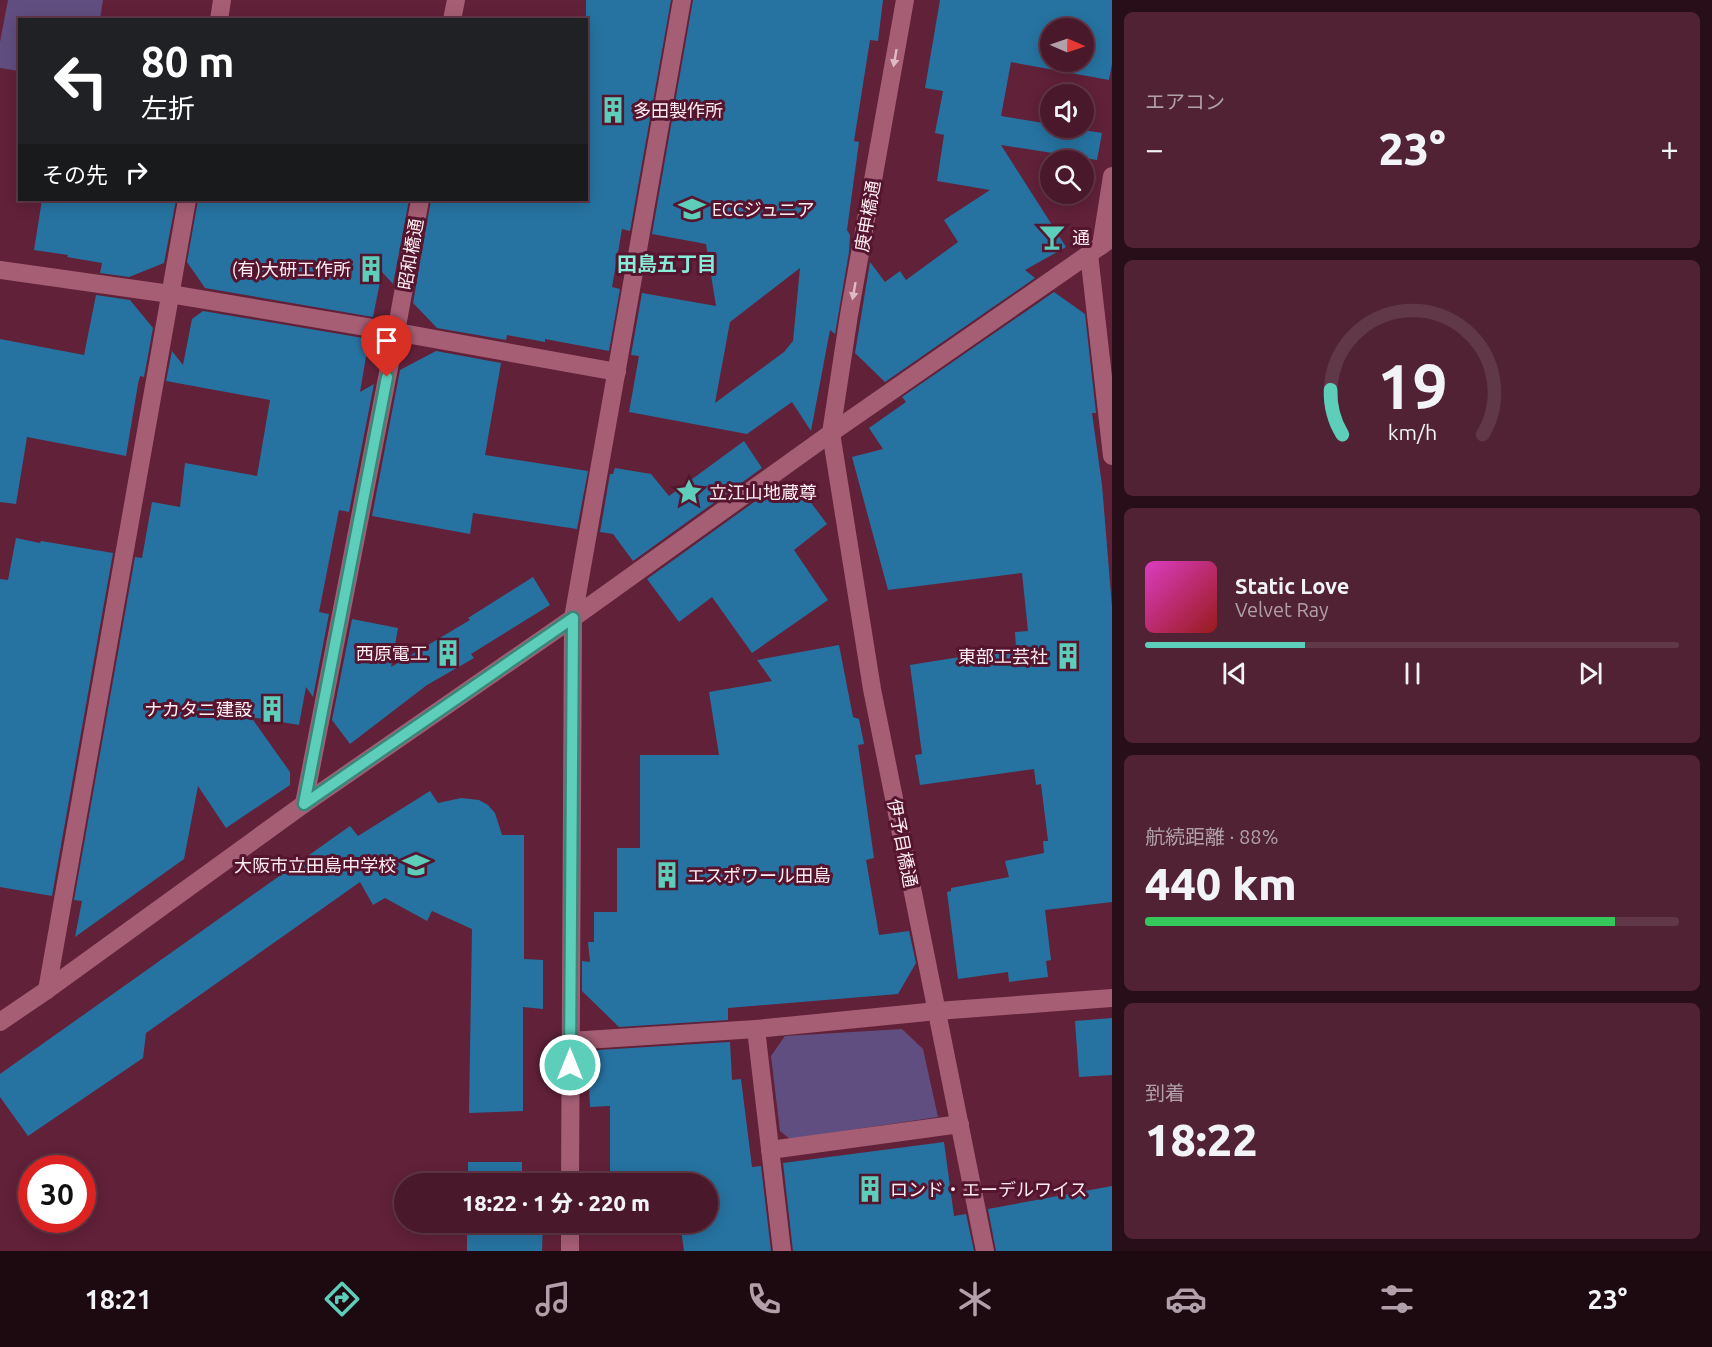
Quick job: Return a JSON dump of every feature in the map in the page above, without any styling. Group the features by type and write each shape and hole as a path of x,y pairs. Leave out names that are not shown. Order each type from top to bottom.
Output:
{"street":[{"path":"219,18 222,0"},
{"path":"452,18 456,0"},
{"path":"570,1173 573,618 682,0"},
{"name":"庚申橋通","path":"831,433 849,315 905,0"},
{"path":"1112,176 1101,246 1112,456"},
{"path":"47,990 187,201"},
{"name":"昭和橋通","path":"304,804 420,201"},
{"path":"0,1022 304,804 573,618 831,433 1101,246"},
{"path":"0,270 170,294 617,372"},
{"name":"伊予目橋通","path":"831,433 872,689 985,1251"},
{"path":"570,1041 756,1029 937,1011 1112,998"},
{"path":"756,1029 782,1251"},
{"path":"770,1150 960,1124"},
{"path":"570,1233 570,1251"}],"shaded area":[{"path":"8,0 103,0 100,18 18,18 18,71 0,68 0,42"},
{"path":"902,1029 923,1049 938,1117 790,1139 780,1131 771,1056 785,1036"}],"building":[{"path":"586,0 671,0 630,231 622,229 612,287 620,289 609,351 545,339 545,342 507,335 506,340 437,328 413,303 431,201 588,201 588,18 586,18"},
{"path":"693,0 883,0 878,41 870,40 854,141 859,142 847,230 850,235 849,252 835,334 830,330 811,431 792,402 747,434 629,412 639,356 631,355 642,293 716,306 706,244 652,234","holes":["800,268 793,341 784,352 715,403 730,322"]},
{"path":"940,0 1112,0 1112,64 1109,80 1065,72 1094,72 1094,18 1040,18 1040,67 1011,62 1001,116 1040,122 1040,138 1094,138 1094,132 1102,133 1097,160 1094,160 1094,150 1040,151 1001,145 1066,247 1025,270 1035,278 885,382 855,353 870,262 885,282 900,271 906,280 958,242 944,220 990,190 937,181 944,135 935,133 943,91 925,88"},
{"path":"42,201 176,201 164,263 129,277 100,273 102,263 34,250"},
{"path":"198,201 409,201 393,284 382,272 373,317 205,288 187,262"},
{"path":"1054,292 1085,314 1096,413 1092,413 1102,485 1112,607 1112,902 1045,910 1051,960 1046,961 1048,977 1009,982 1008,972 958,979 947,892 951,891 951,888 1009,877 1005,861 1044,853 1043,841 1048,841 1041,784 1036,785 1034,769 920,785 915,755 922,754 910,665 1016,648 1015,632 1028,631 1022,573 888,590 852,457 883,449 869,428 906,402 902,397"},
{"path":"96,295 130,300 153,328 144,377 140,376 138,384 126,456 27,437 16,504 0,502 0,339 84,355"},
{"path":"203,311 369,339 360,392 374,384 349,512 339,510 319,612 329,614 313,697 306,687 299,725 251,717 290,772 290,785 226,828 198,786 184,859 75,937 82,901 74,900 135,557 142,558 152,502 180,507 185,463 257,476 270,400 166,381 172,351 183,365 192,319"},
{"path":"436,351 501,363 485,455 588,471 577,529 473,513 470,534 372,516 400,370"},
{"path":"744,441 762,468 633,561 613,534 600,532 610,474 613,474 615,468 651,474 669,496"},
{"path":"797,484 827,524 794,550 828,600 752,653 712,597 679,622 647,579 775,487 781,496"},
{"path":"16,538 113,553 52,896 0,887 0,579 8,580"},
{"path":"533,577 550,605 471,654 474,658 427,685 350,744 332,720 352,619 398,628 391,667 470,620 468,618"},
{"path":"839,645 853,717 859,719 864,744 858,745 874,858 866,860 879,935 909,931 916,963 898,994 728,1008 728,1020 619,1027 582,991 582,961 590,962 588,942 594,942 594,912 617,912 617,848 640,848 640,755 719,755 709,692 772,681 757,660"},
{"path":"430,791 438,803 461,798 479,800 495,813 502,835 524,835 524,959 543,960 543,1009 523,1007 523,1111 469,1113 472,929 432,911 427,921 385,898 373,905 360,882 146,1033 143,1058 28,1136 0,1097 0,1074 350,826 358,836"},
{"path":"1112,1018 1112,1075 1079,1077 1075,1021"},
{"path":"730,1042 732,1080 741,1079 752,1167 761,1166 771,1251 684,1251 682,1233 718,1233 718,1173 610,1173 610,1106 590,1107 589,1085 582,1086 582,1069 598,1050"},
{"name":"ロンド・エーデルワイス","path":"944,1142 954,1216 966,1214 974,1251 793,1251 783,1163"},
{"path":"468,1162 522,1162 522,1173 468,1173"},
{"path":"1112,1186 1112,1251 996,1251 988,1209"},
{"path":"467,1233 543,1233 542,1251 467,1251"}],"place":[{"name":"多田製作所","path":"613,110"},
{"name":"ECCジュニア","path":"692,209"},
{"name":"通","path":"1052,237"},
{"name":"(有)大研工作所","path":"371,269"},
{"name":"立江山地蔵尊","path":"689,492"},
{"name":"西原電工","path":"448,653"},
{"name":"東部工芸社","path":"1068,656"},
{"name":"ナカタニ建設","path":"272,709"},
{"name":"大阪市立田島中学校","path":"416,865"},
{"name":"エスポワール田島","path":"667,875"},
{"name":"ロンド・エーデルワイス","path":"870,1189"}],"district":[{"name":"田島五丁目","path":"667,263"}],"route":[{"path":"387,377 304,804 573,618 570,1065"}]}
